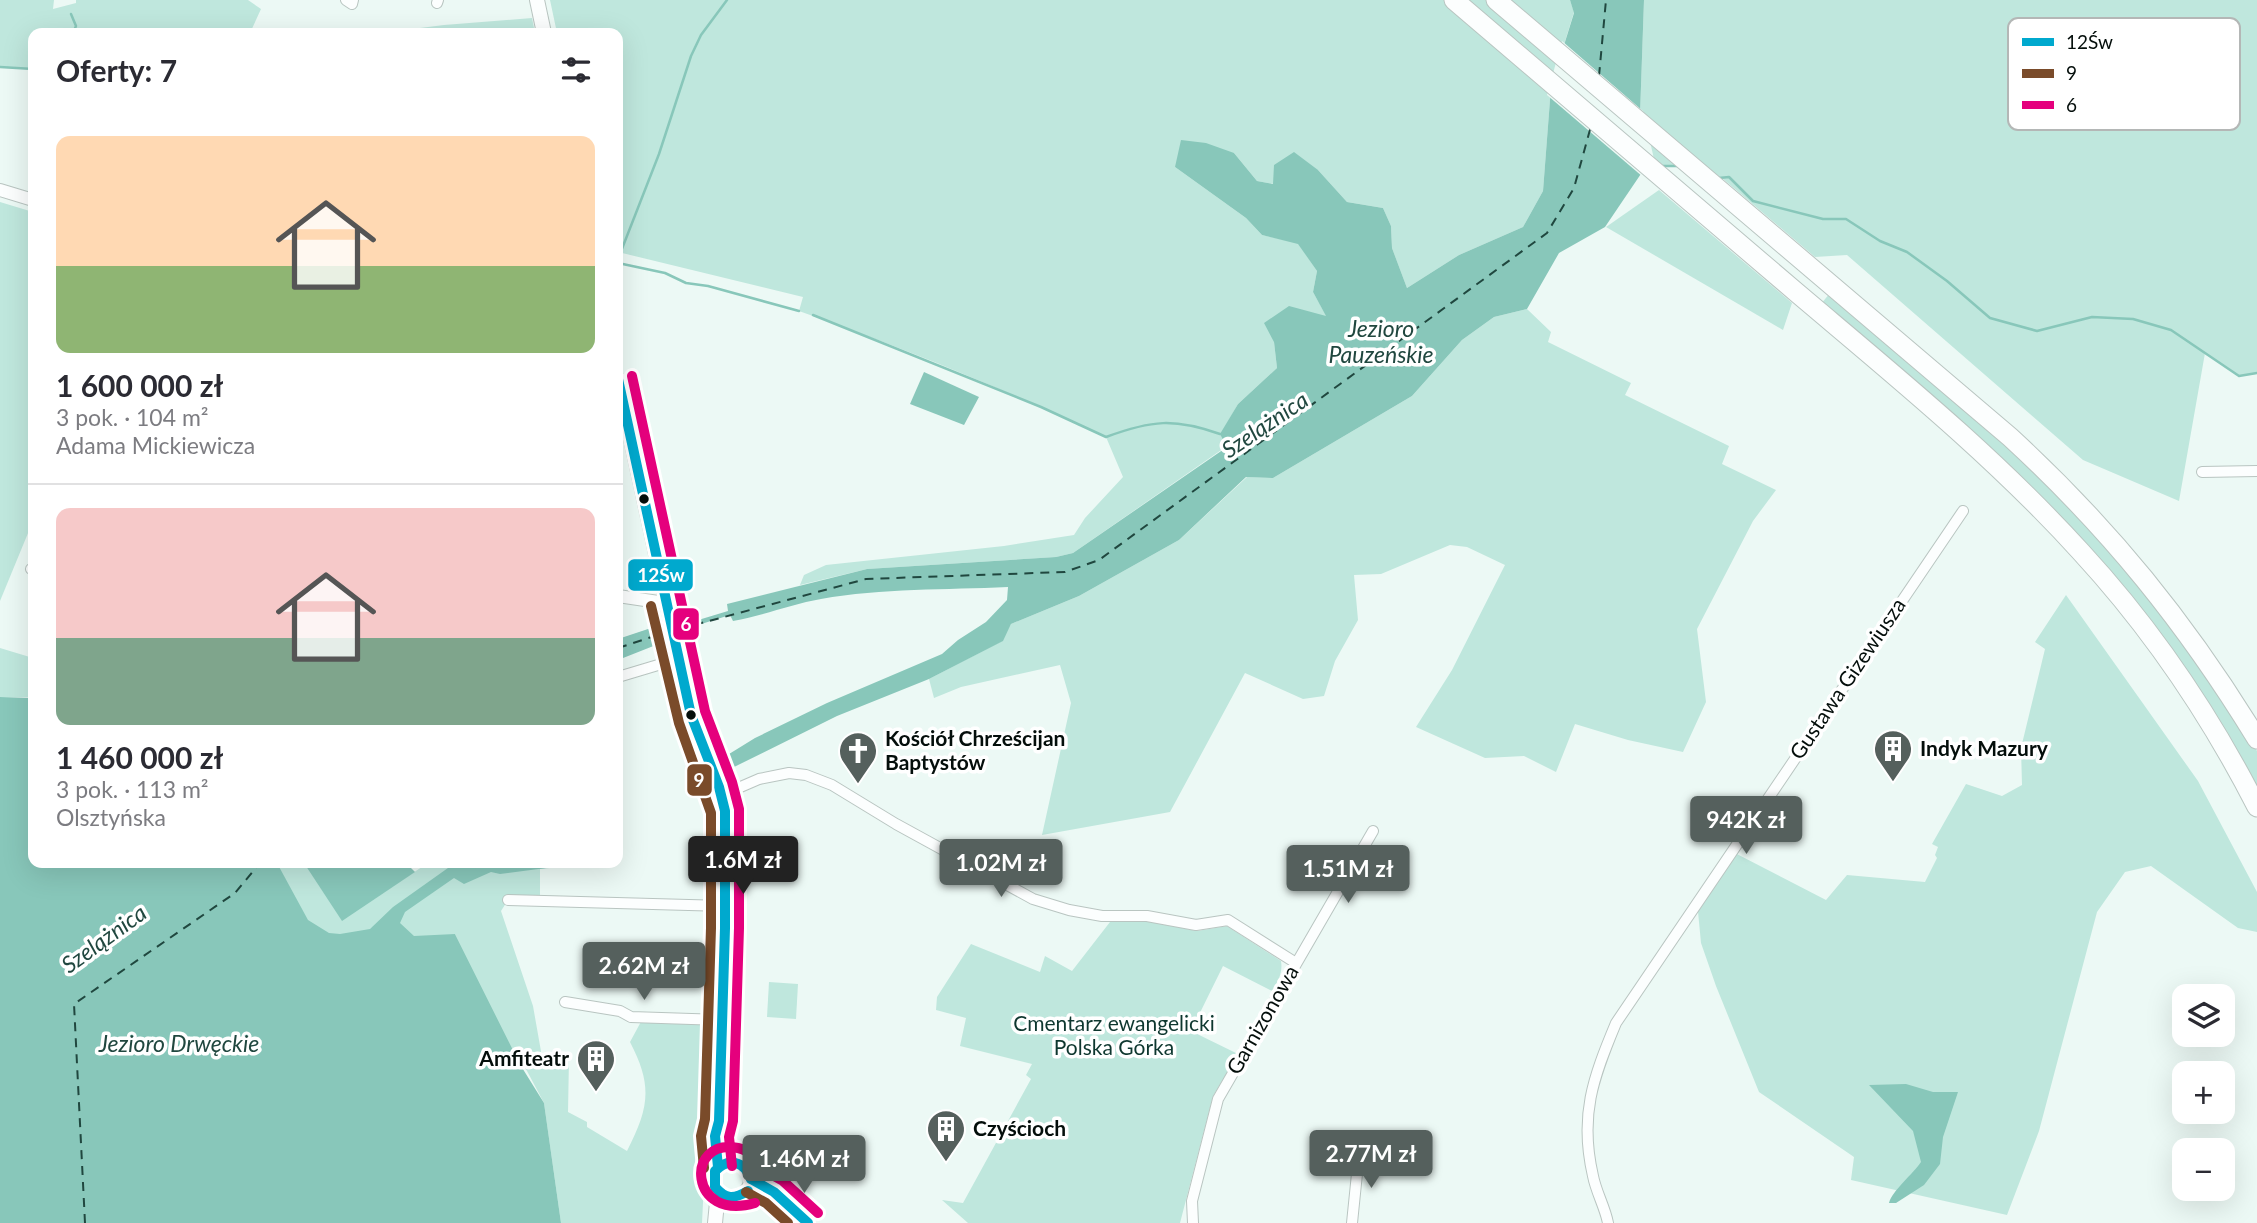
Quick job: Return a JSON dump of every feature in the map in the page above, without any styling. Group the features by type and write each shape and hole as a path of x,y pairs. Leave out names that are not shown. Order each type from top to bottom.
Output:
{"highway":[{"path":"1454,0 1990,460 2082,552 2156,643 2231,757 2257,807"},
{"path":"1496,0 2010,437 2054,478 2108,533 2183,625 2217,673 2257,739"}],"main road":[{"path":"537,0 543,28"},
{"path":"623,402 677,656 698,738 722,794 726,827 725,906 719,1121 715,1136 724,1164 713,1182 724,1195 740,1197 749,1185 745,1165 724,1164"},
{"path":"716,1223 724,1195"}],"street":[{"path":"346,0 352,4 353,0"},
{"path":"0,190 28,198"},
{"path":"2202,472 2257,471"},
{"name":"Gustawa Gizewiusza","path":"1608,1223 1593,1178 1587,1131 1589,1096 1616,1023 1963,511"},
{"path":"623,597 667,609"},
{"path":"623,675 677,656"},
{"path":"722,794 759,779 789,773 806,775 832,785 896,824 1033,899 1102,916 1147,916 1196,925 1228,920 1296,962"},
{"name":"Garnizonowa","path":"1193,1223 1192,1201 1218,1099 1373,831"},
{"path":"508,900 725,906"},
{"path":"565,1002 620,1011 631,1017 722,1020"},
{"path":"1352,1223 1359,1154"},
{"path":"749,1185 777,1195 808,1223"}],"green space":[{"path":"0,0 54,0 53,9 76,3 76,0 248,0 261,9 252,28 28,28 28,69 0,67"},
{"path":"550,0 1570,0 1574,12 1551,87 1543,191 1523,227 1459,255 1407,288 1392,248 1391,226 1383,208 1347,202 1318,170 1274,184 1257,181 1234,153 1175,167 1246,218 1262,235 1298,243 1317,271 1313,292 1327,317 1274,342 1277,368 1238,404 1221,434 1227,446 1073,553 1056,557 867,569 800,585 804,575 826,565 1004,546 1074,535 1085,518 1123,477 1106,437 954,370 799,311 803,297 623,253 623,28 556,28"},
{"path":"1644,0 2257,0 2257,373 2239,376 2205,353 2179,501 2083,460 1847,255 1815,257 1722,178 1714,179 1692,167 1646,166 1640,115"},
{"path":"532,18 534,28 420,28"},
{"path":"1659,190 1792,303 1783,330 1606,227"},
{"path":"0,202 28,210 28,533 0,601"},
{"path":"1830,293 1976,416 2093,526 2228,702 2257,751 2257,794 2150,625 1821,304"},
{"path":"1527,309 1551,332 1548,342 1631,383 1625,395 1729,446 1722,464 1776,490 1753,521 1697,629 1706,702 1683,752 1628,740 1575,724 1556,772 1524,756 1485,758 1416,727 1452,670 1505,565 1467,547 1450,545 1381,574 1354,575 1358,620 1335,661 1324,696 1303,699 1245,673 1170,812 1042,835 1071,703 1060,665 961,687 934,698 929,679 1002,641 1011,624 1079,596 1179,540 1247,477 1273,478 1412,396 1462,340 1494,317"},
{"path":"2066,595 2198,781 2257,892 2257,932 2238,928 2151,866 2125,872 2097,912 2039,1131 2007,1215 1851,1180 1854,1157 1759,1092 1701,943 1697,901 1731,851 1826,900 1847,875 1925,882 1937,858 1935,855 1938,847 1932,844 1966,784 2002,796 2022,785 2021,748 2045,649 2035,642"},
{"path":"0,648 28,656 28,697 0,697"},
{"path":"0,728 28,843 28,868 311,868 358,909 420,868 540,868 540,901 508,900 501,911 533,1006 542,1057 569,1058 568,1112 587,1122 587,1127 627,1151 644,1109 645,1084 630,1042 643,1018 712,1020 702,1223 561,1223 544,1103 513,1050 455,934 0,1223"},
{"name":"Cmentarz ewangelicki Polska Górka","path":"1146,921 1197,931 1227,926 1281,961 1281,973 1272,991 1223,966 1191,1031 1238,1054 1213,1096 1180,1223 968,1223 942,1200 963,1203 1031,1079 1026,1075 1032,1064 960,1046 966,1018 936,1010 937,997 971,944 1040,972 1045,956 1072,971 1110,922"},
{"path":"769,982 798,984 796,1019 767,1017"}],"water":[{"name":"Jezioro Pauzeńskie","path":"1570,0 1644,0 1640,115 1651,159 1605,227 1559,253 1527,309 1494,317 1462,340 1412,396 1273,478 1246,477 1179,540 1079,596 1011,624 1003,641 929,679 837,716 726,771 721,759 755,738 827,703 942,654 986,622 1007,600 1008,587 844,595 733,621 730,615 663,636 656,645 623,658 623,637 648,629 662,631 728,611 727,604 867,569 1056,557 1073,553 1227,447 1220,434 1238,404 1277,368 1274,342 1264,323 1289,306 1326,316 1313,292 1317,271 1298,244 1262,235 1246,218 1175,167 1181,140 1206,143 1234,153 1257,181 1273,184 1274,165 1294,152 1318,170 1347,202 1383,208 1391,226 1392,248 1407,288 1459,255 1523,227 1543,191 1551,87 1574,13"},
{"path":"924,372 979,397 964,425 910,404"},
{"name":"Jezioro Drwęckie","path":"0,697 28,698 28,868 280,868 308,920 329,933 340,934 370,929 393,907 448,868 546,868 500,874 491,872 464,884 454,878 405,912 400,923 414,936 455,934 521,1066 544,1103 561,1223 0,1223"},
{"path":"307,868 411,868 415,872 342,921"},
{"path":"1906,1084 1933,1092 1958,1092 1943,1137 1940,1164 1924,1185 1896,1203 1889,1203 1894,1193 1921,1162 1913,1131 1869,1085"}],"pier":[{"path":"1562,41 1643,111 1654,159 1643,177 1547,95"}],"waterway":[{"path":"623,246 659,154 691,56 701,35 727,0"},
{"path":"71,14 75,28"},
{"path":"0,67 28,69"},
{"path":"1663,166 1677,166"},
{"path":"1719,178 1729,177 1753,201 1823,219 1846,219 1880,241 1907,252 1947,281 1990,318 2037,331 2092,317 2133,319 2171,330 2239,376 2257,373"},
{"path":"623,264 665,273 686,283 708,286 799,311"},
{"name":"Szelążnica","path":"813,315 1041,407 1106,437 1137,427 1163,423 1189,425 1220,434"},
{"path":"697,787 723,763 733,758"}],"ferry route":[{"path":"1599,76 1606,0"},
{"path":"679,629 866,579 1065,572 1099,560 1547,233 1574,188 1591,126"},
{"path":"623,646 667,632"},
{"path":"85,1223 74,1004 235,893 256,868"}],"transit line":[{"name":"6","path":"632,376 705,711 732,782 739,809 739,928 733,1121 729,1137 732,1166"},
{"name":"12Św","path":"623,402 691,715 719,787 725,811 725,928 719,1121 715,1136 718,1167"},
{"name":"9","path":"651,606 679,723 711,813 711,928 705,1119 701,1136 704,1168"},
{"name":"6","path":"755,1203 733,1206 717,1201 706,1191 702,1166 709,1155 721,1148 738,1148 754,1158 764,1174"},
{"name":"12Św","path":"748,1191 734,1197 723,1194 715,1187 715,1171 726,1164 736,1163 744,1168 751,1179"},
{"name":"6","path":"756,1166 783,1181 818,1213"},
{"name":"12Św","path":"751,1179 774,1192 808,1223"},
{"name":"9","path":"746,1192 766,1203 788,1223"}],"place":[{"name":"Indyk Mazury","path":"1893,783"},
{"name":"Kościół Chrześcijan Baptystów","path":"858,785"},
{"name":"Amfiteatr","path":"596,1093"},
{"name":"Czyścioch","path":"946,1163"}]}
